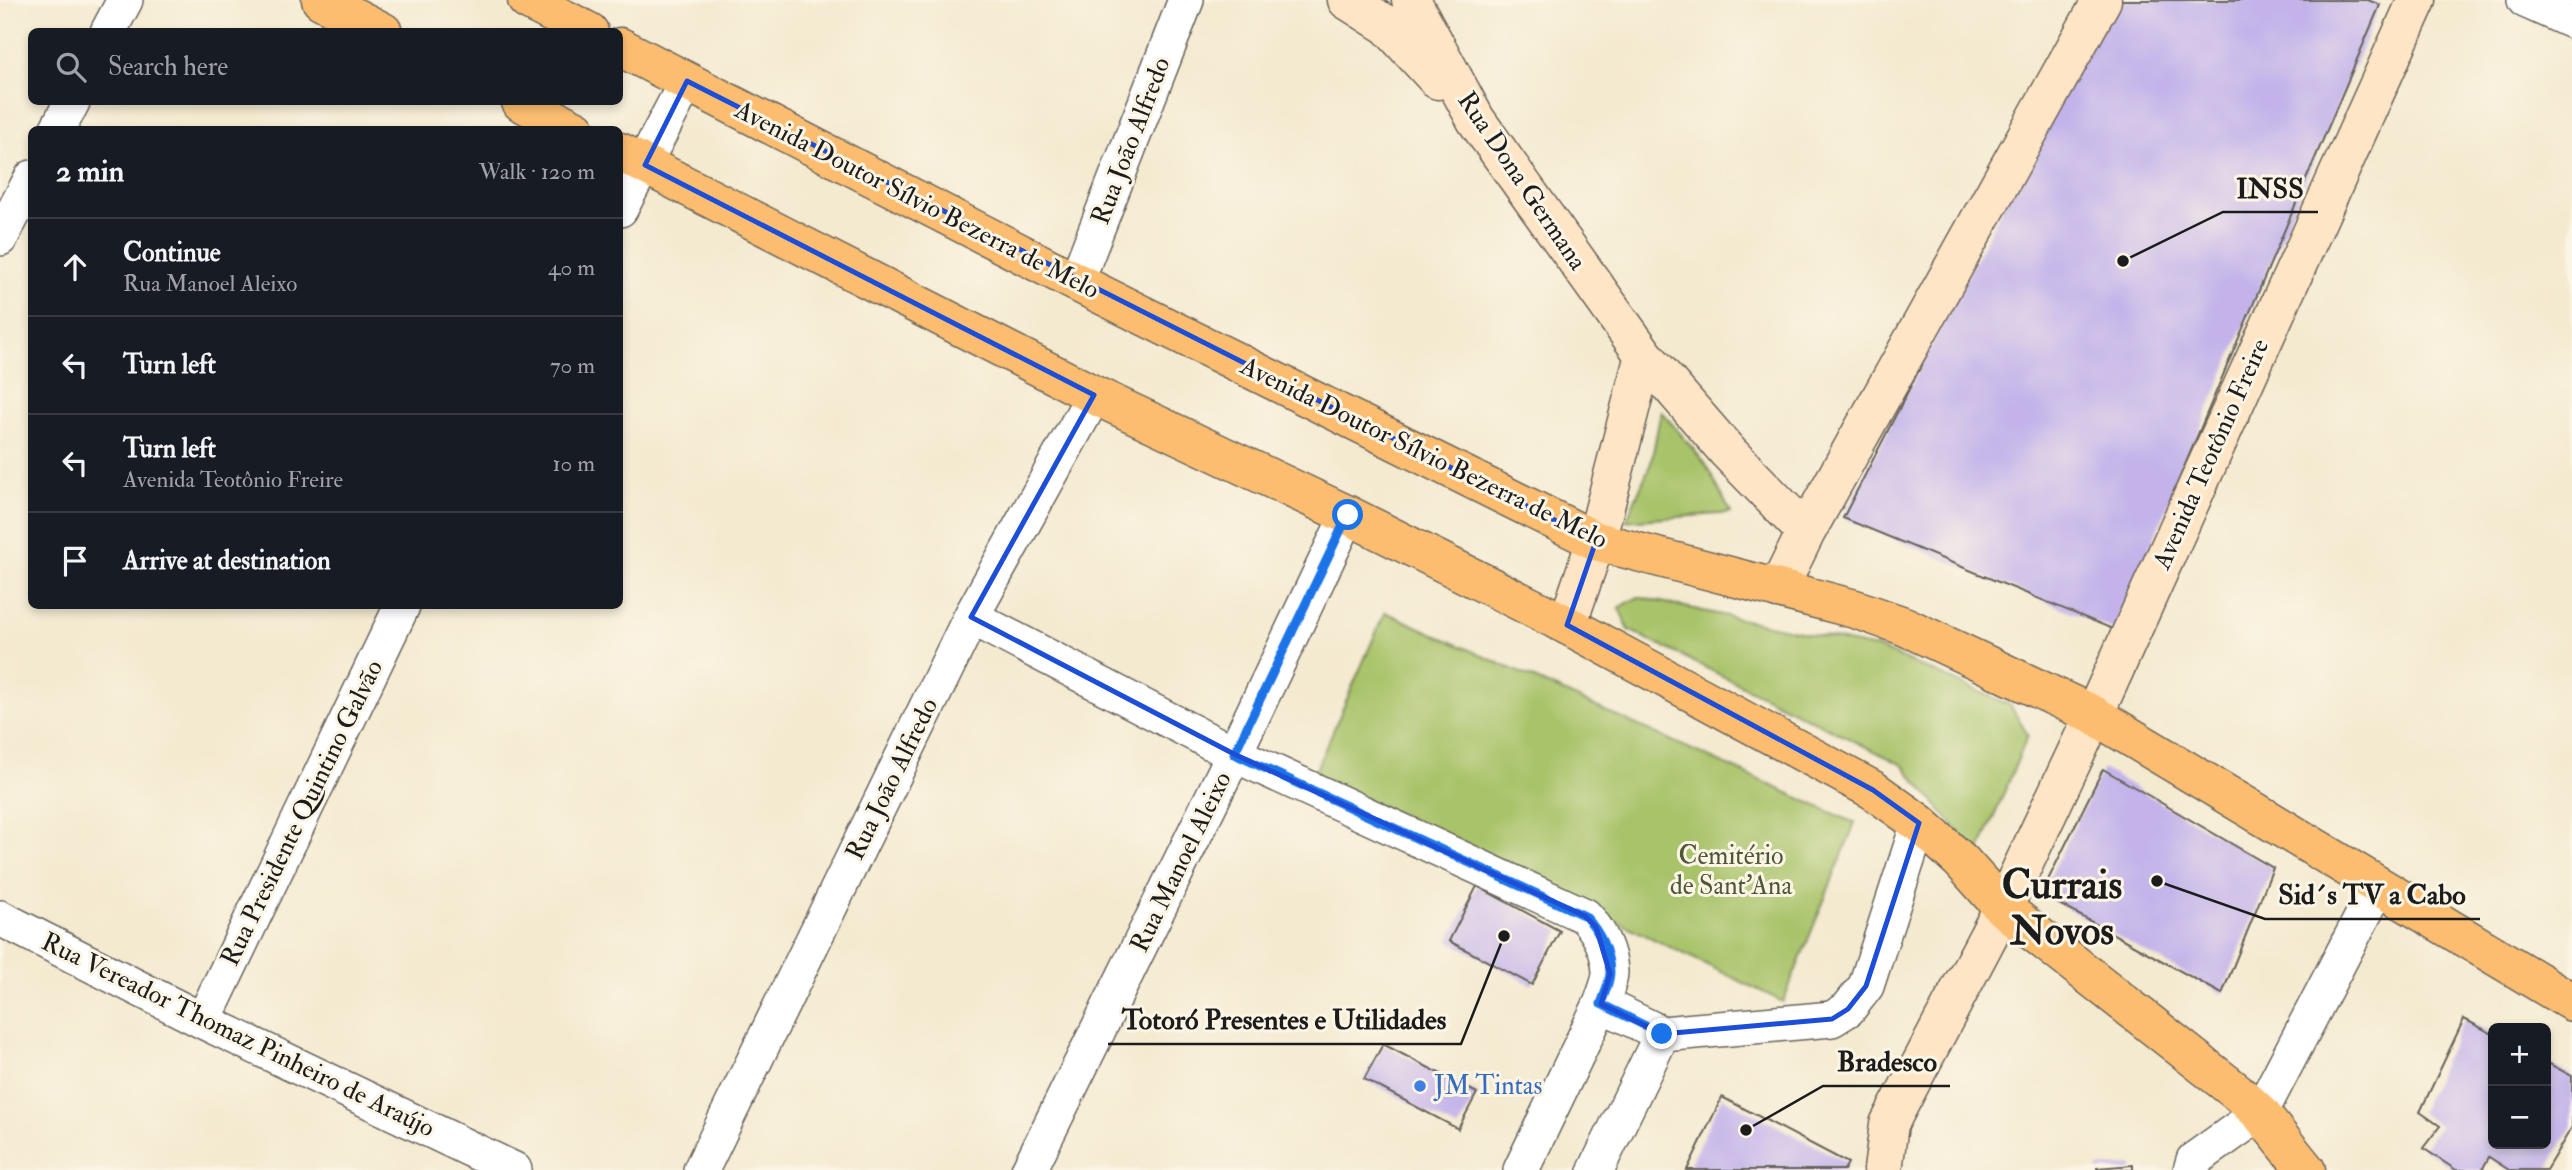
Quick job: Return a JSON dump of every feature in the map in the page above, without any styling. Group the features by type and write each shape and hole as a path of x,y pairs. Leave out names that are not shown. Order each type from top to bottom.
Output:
{"highway":[{"path":"321,0 375,28"},
{"path":"527,0 581,28"},
{"name":"Avenida Doutor Sílvio Bezerra de Melo","path":"623,49 1076,282 1596,541 1854,609 1904,626 2094,715 2572,1002"},
{"path":"527,105 568,126"},
{"path":"632,158 1094,395 1348,515 1567,625 1873,790 1919,823 1961,861 2003,908 2260,1113 2306,1170"}],"main road":[{"path":"1347,0 1388,26 1476,120"},
{"name":"Rua Dona Germana","path":"1411,0 1476,120 1644,355 1728,452 1806,532"},
{"path":"1779,589 1806,532 2102,0"},
{"name":"Avenida Teotônio Freire","path":"1883,1170 1889,1124 2003,908 2094,715 2417,0"},
{"path":"1567,625 1596,541 1644,355"}],"street":[{"path":"110,28 125,0"},
{"name":"Rua João Alfredo","path":"1076,282 1186,0"},
{"path":"2525,0 2572,21"},
{"path":"623,196 632,158 687,81"},
{"path":"59,126 70,105"},
{"path":"0,238 28,186"},
{"name":"Rua João Alfredo","path":"701,1170 971,617 1094,395"},
{"name":"Rua Manoel Aleixo","path":"1029,1170 1234,754 1348,515"},
{"name":"Rua Presidente Quintino Galvão","path":"203,1021 401,609"},
{"path":"971,617 1234,754 1585,916 1596,928 1605,950 1610,974 1601,1004 1521,1170"},
{"path":"1601,1004 1662,1034 1832,1019 1848,1009 1866,986 1919,823"},
{"path":"2190,1170 2194,1160 2260,1113 2379,885"},
{"name":"Rua Vereador Thomaz Pinheiro de Araújo","path":"0,918 203,1021 514,1170"},
{"path":"1596,1170 1662,1034"}],"highlighted area":[{"path":"687,81 1596,541 1567,625 1873,790 1919,823 1866,986 1848,1009 1832,1019 1662,1034 1601,1004 1610,974 1596,927 1585,916 1234,754 971,617 1094,395 645,165"}],"green space":[{"path":"1661,411 1705,463 1731,513 1626,521 1651,463"},
{"path":"1638,597 1880,649 2010,705 2028,735 1978,855 1903,765 1629,630 1619,608"},
{"name":"Cemitério de Sant'Ana","path":"1385,612 1855,823 1783,1002 1314,774"}],"building":[{"path":"2109,0 2368,0 2380,5 2115,630 1843,518"},
{"path":"2103,769 2273,868 2222,994 2041,894"},
{"path":"1477,886 1560,931 1532,985 1449,941"},
{"path":"2464,1019 2488,1031 2488,1149 2551,1149 2551,1065 2572,1076 2572,1127 2546,1170 2509,1170 2489,1157 2482,1170 2456,1170 2423,1148 2440,1126 2420,1112"},
{"name":"JM Tintas","path":"1383,1044 1477,1093 1458,1129 1364,1079"},
{"path":"1722,1097 1848,1163 1844,1170 1687,1170"},
{"path":"2133,1165 2133,1170 2097,1170 2097,1168"}],"place":[{"name":"INSS","path":"2123,261"},
{"name":"Sid´s TV a Cabo","path":"2157,881"},
{"name":"Totoró Presentes e Utilidades","path":"1504,936"},
{"name":"JM Tintas","path":"1420,1086"},
{"name":"Bradesco","path":"1746,1130"}],"district":[{"name":"Currais Novos","path":"2062,908"}],"route":[{"path":"1348,515 1234,754 1585,916 1596,928 1605,950 1610,974 1601,1004 1662,1034"}]}
